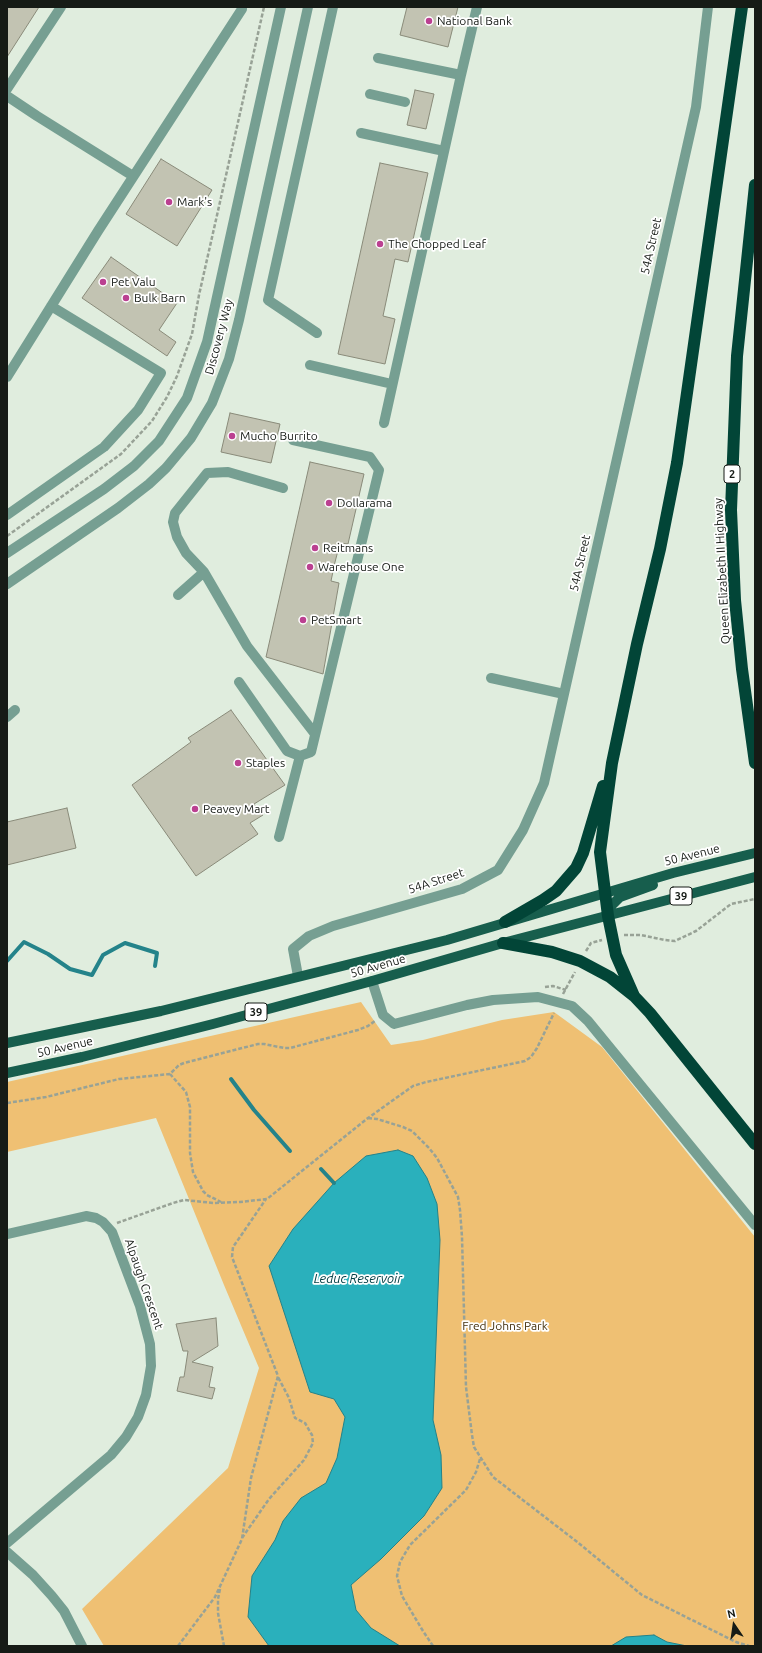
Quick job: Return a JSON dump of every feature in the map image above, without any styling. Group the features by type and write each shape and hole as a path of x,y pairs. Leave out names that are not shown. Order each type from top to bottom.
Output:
{"highway":[{"path":"634,996 616,955 604,892 600,852 612,763 637,644 660,549 677,463 742,7"},
{"name":"Queen Elizabeth II Highway","path":"755,185 737,356 731,510 735,600 742,670 755,763"},
{"path":"506,922 544,900 556,891 576,868 583,853 598,800 612,763"},
{"path":"502,943 552,952 580,961 610,977 634,996 650,1013 755,1144"}],"main road":[{"name":"50 Avenue","path":"7,1043 161,1012 298,976 447,940 604,892 755,853"},
{"path":"608,916 611,906 620,897 717,862"},
{"name":"50 Avenue","path":"7,1073 90,1055 372,981 502,943 755,877"}],"street":[{"path":"7,89 61,7"},
{"path":"7,377 133,176 242,7"},
{"name":"Discovery Way","path":"7,553 104,489 134,466 159,440 188,398 207,342 281,7"},
{"name":"Discovery Way","path":"7,584 118,508 149,484 166,468 191,438 212,403 229,359 239,320 308,7"},
{"path":"318,332 268,300 333,7"},
{"path":"384,423 477,7"},
{"name":"54A Street","path":"298,976 293,949 309,936 333,926 462,889 498,870 524,830 544,783 696,107 708,7"},
{"path":"378,58 461,75"},
{"path":"370,94 404,102"},
{"path":"7,96 133,176"},
{"path":"361,133 444,151"},
{"path":"7,515 104,448 138,410 161,373 51,306"},
{"path":"310,365 392,384"},
{"path":"239,682 287,751 300,756 311,752 379,470 370,457 294,440"},
{"path":"283,488 228,472 207,474 175,513 173,522 177,537 186,553 204,572 247,646 315,734"},
{"path":"178,595 204,572"},
{"path":"491,678 564,694"},
{"path":"7,717 15,710"},
{"path":"279,837 300,756"},
{"path":"372,981 382,1015 394,1024 467,1005 493,1000 538,997 572,1006 588,1021 755,1225"},
{"path":"7,1234 86,1216 96,1218 107,1226"},
{"name":"Alpaugh Crescent","path":"7,1542 111,1455 126,1437 138,1417 146,1395 150,1366 150,1344 146,1324 112,1232 107,1226"},
{"path":"7,1552 33,1575 52,1596 64,1612 82,1646"}],"path":[{"path":"7,536 121,454 152,421 167,398 177,376 192,334 199,295 264,7"},
{"path":"178,1646 210,1606 242,1539 269,1499 304,1460 313,1443 312,1435 305,1423 295,1418 289,1398 278,1376 232,1257 233,1247 266,1199 368,1118 413,1086 525,1061 531,1057 537,1048 558,1002 591,943 612,937 634,934 675,941 696,931 731,904 755,899"},
{"path":"7,1103 46,1097 119,1079 170,1074 184,1063 258,1044 290,1048 358,1030 368,1026 382,1015"},
{"path":"170,1074 186,1092 190,1107 190,1152 193,1172 197,1182 207,1195 224,1203"},
{"path":"368,1118 396,1125 412,1131 437,1158 458,1197 462,1237 466,1387 474,1447 492,1477 576,1541 642,1595 736,1642 749,1646"},
{"path":"107,1226 178,1201 184,1200 224,1203 266,1199"},
{"path":"242,1539 251,1478 278,1376"},
{"path":"433,1646 422,1631 402,1596 397,1576 400,1562 410,1545 466,1490 476,1472 480,1459"},
{"path":"222,1583 218,1599 218,1613 224,1646"}],"green space":[{"name":"Fred Johns Park","path":"361,1002 391,1045 423,1040 502,1020 554,1012 602,1047 755,1237 755,1646 104,1646 82,1609 228,1468 259,1368 156,1118 7,1152 7,1082"}],"water":[{"name":"Leduc Reservoir","path":"398,1150 413,1156 427,1178 437,1204 440,1240 433,1420 441,1455 442,1488 424,1516 381,1559 351,1585 356,1610 371,1628 400,1646 269,1646 248,1617 252,1576 275,1540 283,1521 301,1498 326,1483 337,1458 345,1417 334,1399 310,1392 269,1266 293,1229 334,1183 366,1156"},
{"path":"654,1635 667,1642 687,1646 611,1646 626,1637"}],"building":[{"path":"7,7 39,7 7,57"},
{"name":"National Bank","path":"407,7 458,7 448,47 400,35"},
{"path":"415,90 434,94 426,129 407,125"},
{"name":"Mark's","path":"161,159 212,190 177,246 126,214"},
{"path":"380,163 428,173 408,262 395,259 383,316 395,319 385,364 338,354"},
{"path":"111,257 177,303 159,330 176,342 167,356 82,298"},
{"path":"230,413 280,424 271,463 221,452"},
{"path":"310,462 364,474 348,544 340,543 331,581 339,583 323,674 266,657"},
{"name":"Peavey Mart","path":"231,710 285,785 254,804 263,815 250,823 258,834 196,876 132,785 191,742 188,738"},
{"path":"67,808 76,848 7,865 7,822"},
{"path":"216,1318 218,1346 192,1362 213,1367 209,1387 215,1388 212,1399 177,1391 180,1377 184,1377 188,1351 183,1351 176,1324"}],"waterway":[{"path":"7,961 24,942 48,954 70,969 92,975 103,955 125,943 157,953 155,966"},
{"path":"231,1079 254,1110 290,1151"},
{"path":"321,1169 334,1183"}],"place":[{"name":"National Bank","path":"429,21"},
{"name":"Mark's","path":"169,202"},
{"name":"The Chopped Leaf","path":"380,244"},
{"name":"Pet Valu","path":"103,282"},
{"name":"Bulk Barn","path":"126,298"},
{"name":"Mucho Burrito","path":"232,436"},
{"name":"Dollarama","path":"329,503"},
{"name":"Reitmans","path":"315,548"},
{"name":"Warehouse One","path":"310,567"},
{"name":"PetSmart","path":"303,620"},
{"name":"Staples","path":"238,763"},
{"name":"Peavey Mart","path":"195,809"}]}
